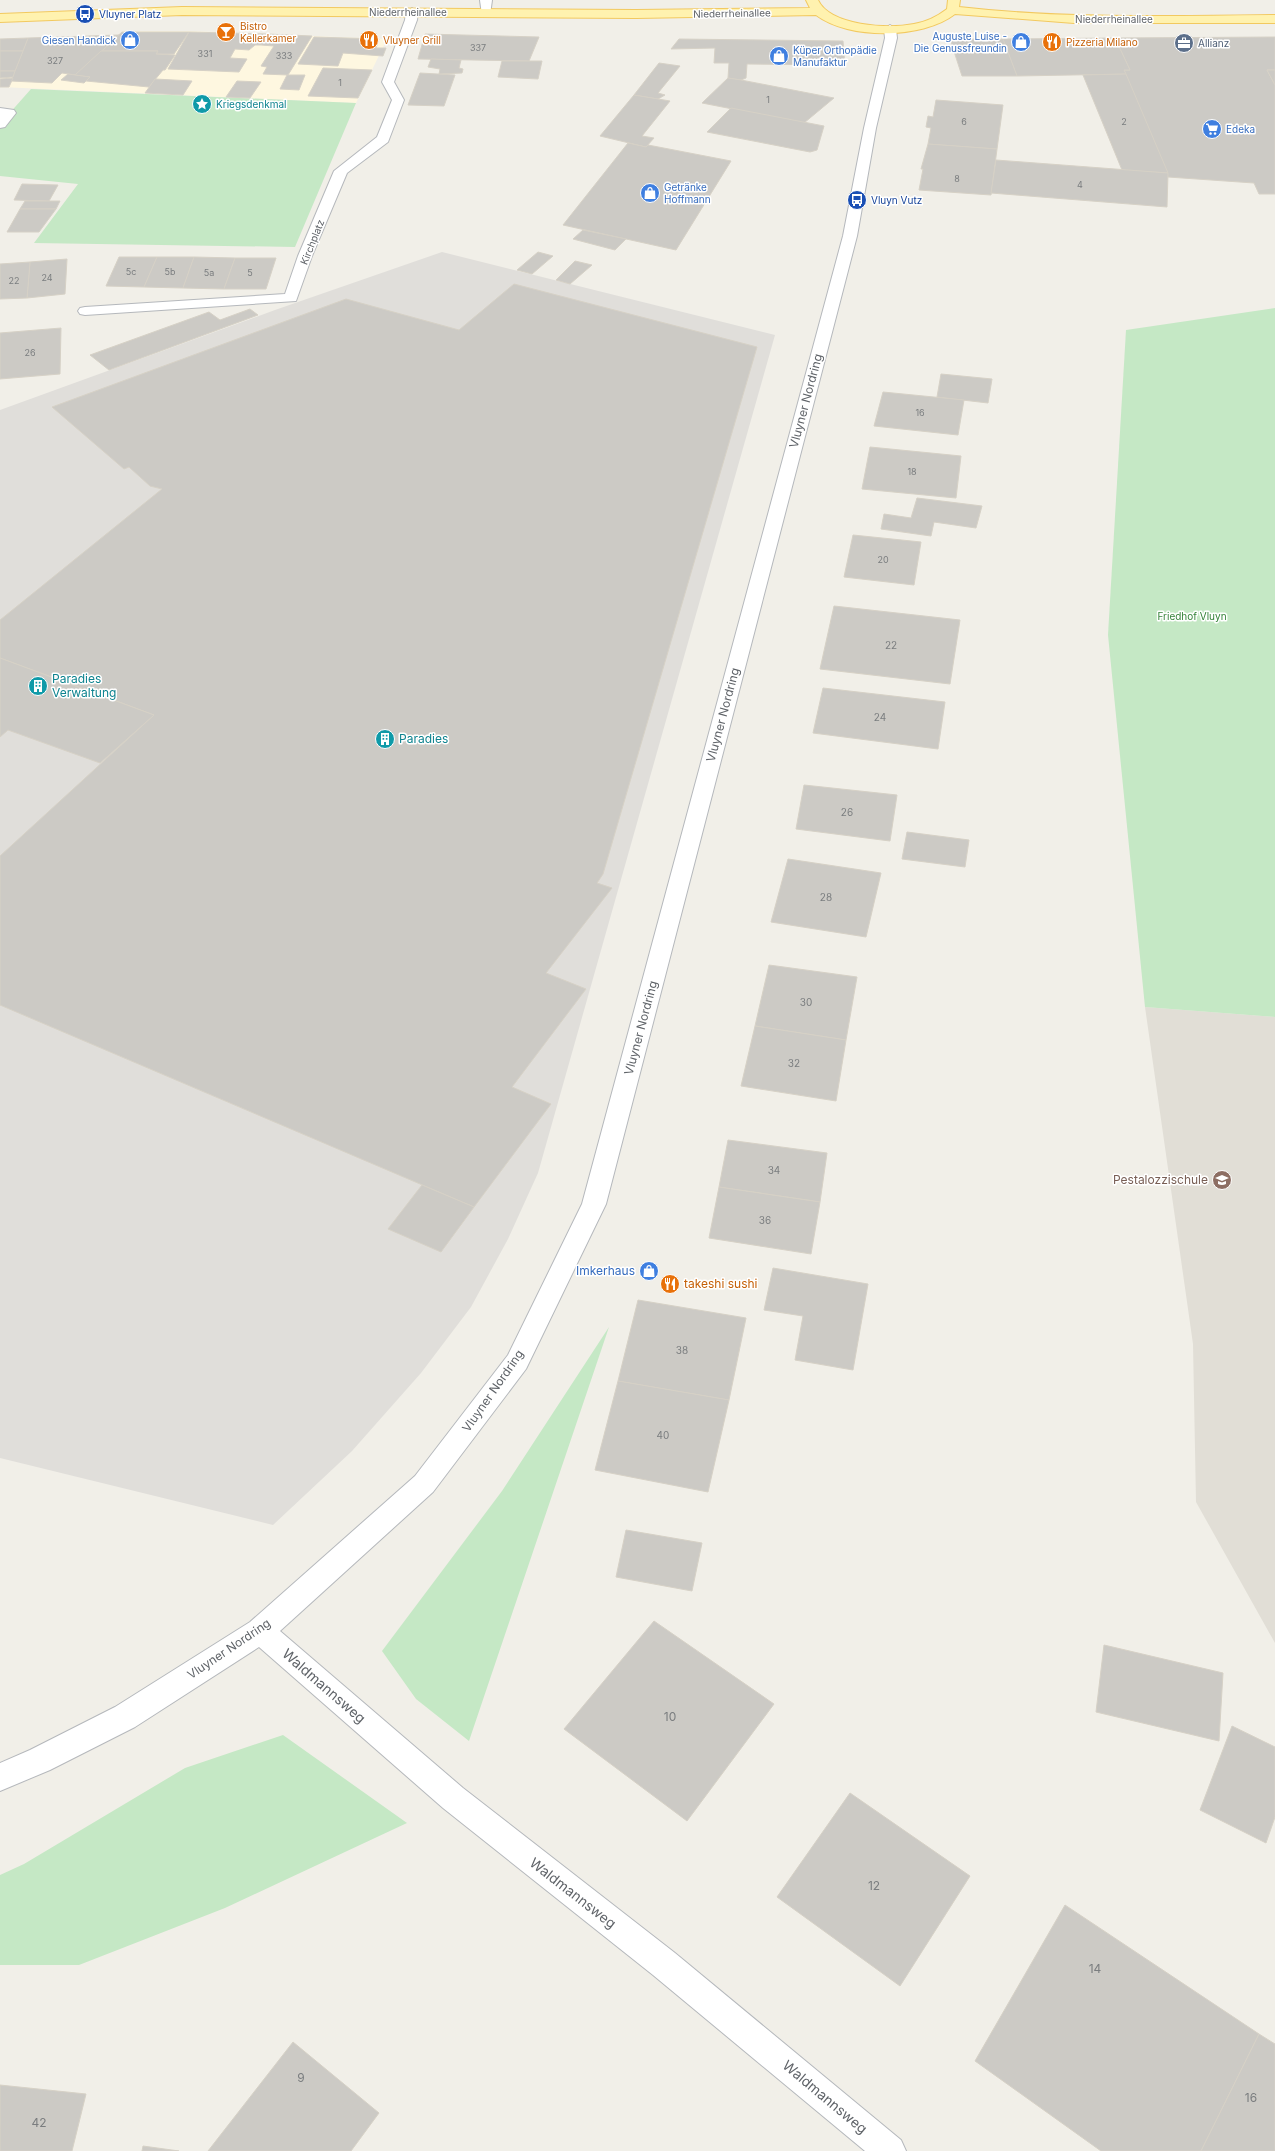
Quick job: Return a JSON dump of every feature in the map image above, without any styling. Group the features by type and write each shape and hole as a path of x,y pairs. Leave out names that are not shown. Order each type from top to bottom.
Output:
{"main road":[{"name":"Niederrheinallee","path":"0,18 182,11 636,14 814,5"},
{"path":"814,5 830,18 848,24 890,29 912,28 930,24 945,17 953,5"},
{"name":"Niederrheinallee","path":"953,5 1027,18 1275,19"}],"street":[{"path":"486,0 486,12"},
{"name":"Kirchplatz","path":"84,311 291,298 305,256 341,171 383,139 398,100 388,82 412,20 412,12"},
{"name":"Vluyner Nordring","path":"0,1777 40,1760 125,1717 260,1631 424,1484 517,1362 594,1204 850,236 870,128 891,38 890,29"},
{"path":"0,112 10,113 0,124"},
{"name":"Waldmannsweg","path":"260,1631 453,1798 664,1964 890,2151"}],"shaded area":[{"path":"123,31 189,31 387,39 356,103 0,87 0,39 118,35"},
{"name":"Paradies","path":"442,252 775,335 538,1173 508,1239 471,1307 421,1373 352,1451 273,1525 0,1458 0,410 275,310"},
{"name":"Pestalozzischule","path":"1145,1007 1275,1017 1275,1643 1196,1502 1193,1344"}],"green space":[{"path":"31,89 356,103 295,247 34,243 78,184 0,176 0,124"},
{"name":"Friedhof Vluyn","path":"1275,308 1275,1017 1145,1007 1108,635 1126,330"},
{"path":"609,1327 469,1741 416,1699 382,1651 502,1491"},
{"path":"283,1735 407,1823 225,1908 79,1965 0,1965 0,1875 24,1864 185,1768"}],"building":[{"path":"122,32 189,32 174,54 156,54 158,51 101,51"},
{"path":"189,32 267,34 261,45 255,45 249,50 235,49 230,58 247,59 239,72 168,69"},
{"path":"267,34 312,36 288,75 263,74 267,67 261,66 274,46 261,45"},
{"path":"425,34 539,37 529,61 418,59"},
{"path":"119,35 76,75 62,73 52,83 11,81 28,38"},
{"path":"314,37 379,39 376,48 386,48 383,56 343,53 338,66 298,64"},
{"name":"Edeka","path":"1275,37 1275,70 1267,70 1275,85 1275,194 1259,194 1254,183 1168,177 1124,70 1130,70 1115,38"},
{"path":"28,38 23,51 0,51 0,39"},
{"path":"1115,38 1130,70 1124,70 1126,74 1017,76 1003,39"},
{"name":"Küper Orthopädie Manufaktur","path":"679,39 843,41 845,65 747,64 746,78 741,80 728,78 729,63 714,63 715,48 671,49"},
{"path":"950,39 1003,39 1017,76 962,76"},
{"path":"0,51 23,51 15,71 0,71"},
{"path":"101,51 158,51 156,54 175,55 165,70 163,70 149,87 86,81 90,77 75,75"},
{"path":"431,59 461,60 459,68 463,69 462,73 439,74 440,69 428,67"},
{"path":"502,61 542,61 538,79 498,77"},
{"path":"659,63 680,66 658,93 665,95 658,99 634,95"},
{"path":"323,68 372,70 358,98 308,96"},
{"path":"1267,70 1275,70 1275,85"},
{"path":"0,71 15,71 13,77 0,78"},
{"path":"420,73 455,75 444,106 408,105"},
{"path":"68,74 90,77 84,83 61,80"},
{"path":"1126,74 1168,173 1122,170 1083,75"},
{"path":"287,75 305,75 299,90 280,89"},
{"path":"13,78 9,87 0,87 0,79"},
{"path":"728,78 834,98 804,123 702,103"},
{"path":"155,79 192,81 183,95 145,93"},
{"path":"237,81 261,82 250,98 226,97"},
{"path":"634,95 670,101 642,136 654,138 646,147 600,136"},
{"path":"936,100 1003,105 997,149 928,144 931,128 926,127 928,116 933,117"},
{"path":"731,108 824,126 817,150 810,152 707,132"},
{"name":"Getränke Hoffmann","path":"628,143 646,147 648,145 731,161 676,250 563,225"},
{"path":"928,144 997,149 991,195 919,190 923,169 921,169"},
{"path":"996,160 1168,173 1167,207 991,193"},
{"path":"22,184 58,185 49,201 14,200"},
{"path":"25,201 60,201 56,209 20,209"},
{"path":"20,209 56,209 39,232 7,232"},
{"path":"583,230 626,239 615,250 573,239"},
{"path":"538,252 553,256 532,274 517,270"},
{"path":"119,257 157,257 144,287 106,286"},
{"path":"157,257 194,257 183,288 144,287"},
{"path":"194,257 235,258 224,289 183,288"},
{"path":"235,258 276,258 266,289 224,289"},
{"path":"67,259 65,294 27,298 30,262"},
{"path":"575,261 592,265 570,284 556,280"},
{"path":"30,262 27,298 0,299 0,264"},
{"name":"Paradies","path":"514,284 757,347 603,874 597,883 612,888 546,973 586,989 512,1087 551,1104 474,1207 0,1005 0,856 154,715 0,658 0,620 162,489 150,486 129,467 124,469 52,407 346,299 459,330"},
{"path":"250,309 258,315 109,370 90,355 209,312 220,320"},
{"path":"61,328 60,374 0,379 0,333"},
{"path":"941,374 992,379 988,403 937,397"},
{"path":"883,392 964,400 958,435 874,426"},
{"path":"870,447 961,456 956,498 862,489"},
{"path":"917,498 982,506 976,528 934,522 931,536 881,529 884,514 911,518"},
{"path":"853,535 921,542 914,585 844,577"},
{"path":"834,606 960,620 950,684 820,669"},
{"name":"Paradies Verwaltung","path":"0,658 154,715 100,763 8,730 0,737"},
{"path":"823,688 945,702 938,749 813,733"},
{"path":"804,785 897,795 890,841 796,829"},
{"path":"907,832 969,840 965,867 902,859"},
{"path":"788,859 881,873 866,937 771,922"},
{"path":"769,965 857,977 846,1040 755,1026"},
{"path":"755,1026 846,1040 836,1101 741,1086"},
{"path":"728,1140 827,1153 820,1202 719,1187"},
{"path":"422,1185 474,1207 441,1252 388,1229"},
{"path":"719,1187 820,1202 811,1254 709,1238"},
{"path":"773,1268 868,1284 853,1370 795,1360 803,1316 764,1310"},
{"path":"638,1300 746,1318 729,1400 618,1381"},
{"path":"618,1381 729,1400 708,1492 595,1470"},
{"path":"626,1530 702,1543 692,1591 616,1577"},
{"path":"654,1621 774,1704 687,1821 564,1729"},
{"path":"1104,1645 1223,1673 1219,1741 1096,1712"},
{"path":"1232,1726 1275,1747 1275,1817 1266,1843 1200,1810"},
{"path":"850,1793 970,1876 900,1986 777,1897"},
{"path":"1065,1905 1259,2034 1201,2151 1101,2151 975,2061"},
{"path":"1259,2034 1275,2044 1275,2151 1201,2151"},
{"path":"293,2042 379,2113 351,2151 208,2151"},
{"path":"0,2085 86,2094 72,2151 0,2151"},
{"path":"143,2146 179,2151 142,2151"}],"place":[{"name":"Vluyner Platz","path":"85,14"},
{"name":"Bistro Kellerkamer","path":"226,32"},
{"name":"Giesen Handick","path":"130,40"},
{"name":"Vluyner Grill","path":"369,40"},
{"name":"Auguste Luise - Die Genussfreundin","path":"1021,42"},
{"name":"Pizzeria Milano","path":"1052,42"},
{"name":"Allianz","path":"1184,43"},
{"name":"Küper Orthopädie Manufaktur","path":"779,56"},
{"name":"Kriegsdenkmal","path":"202,104"},
{"name":"Edeka","path":"1212,129"},
{"name":"Getränke Hoffmann","path":"650,193"},
{"name":"Vluyn Vutz","path":"857,200"},
{"name":"Paradies Verwaltung","path":"38,686"},
{"name":"Paradies","path":"385,739"},
{"name":"Pestalozzischule","path":"1222,1180"},
{"name":"Imkerhaus","path":"649,1271"},
{"name":"takeshi sushi","path":"670,1284"}]}
